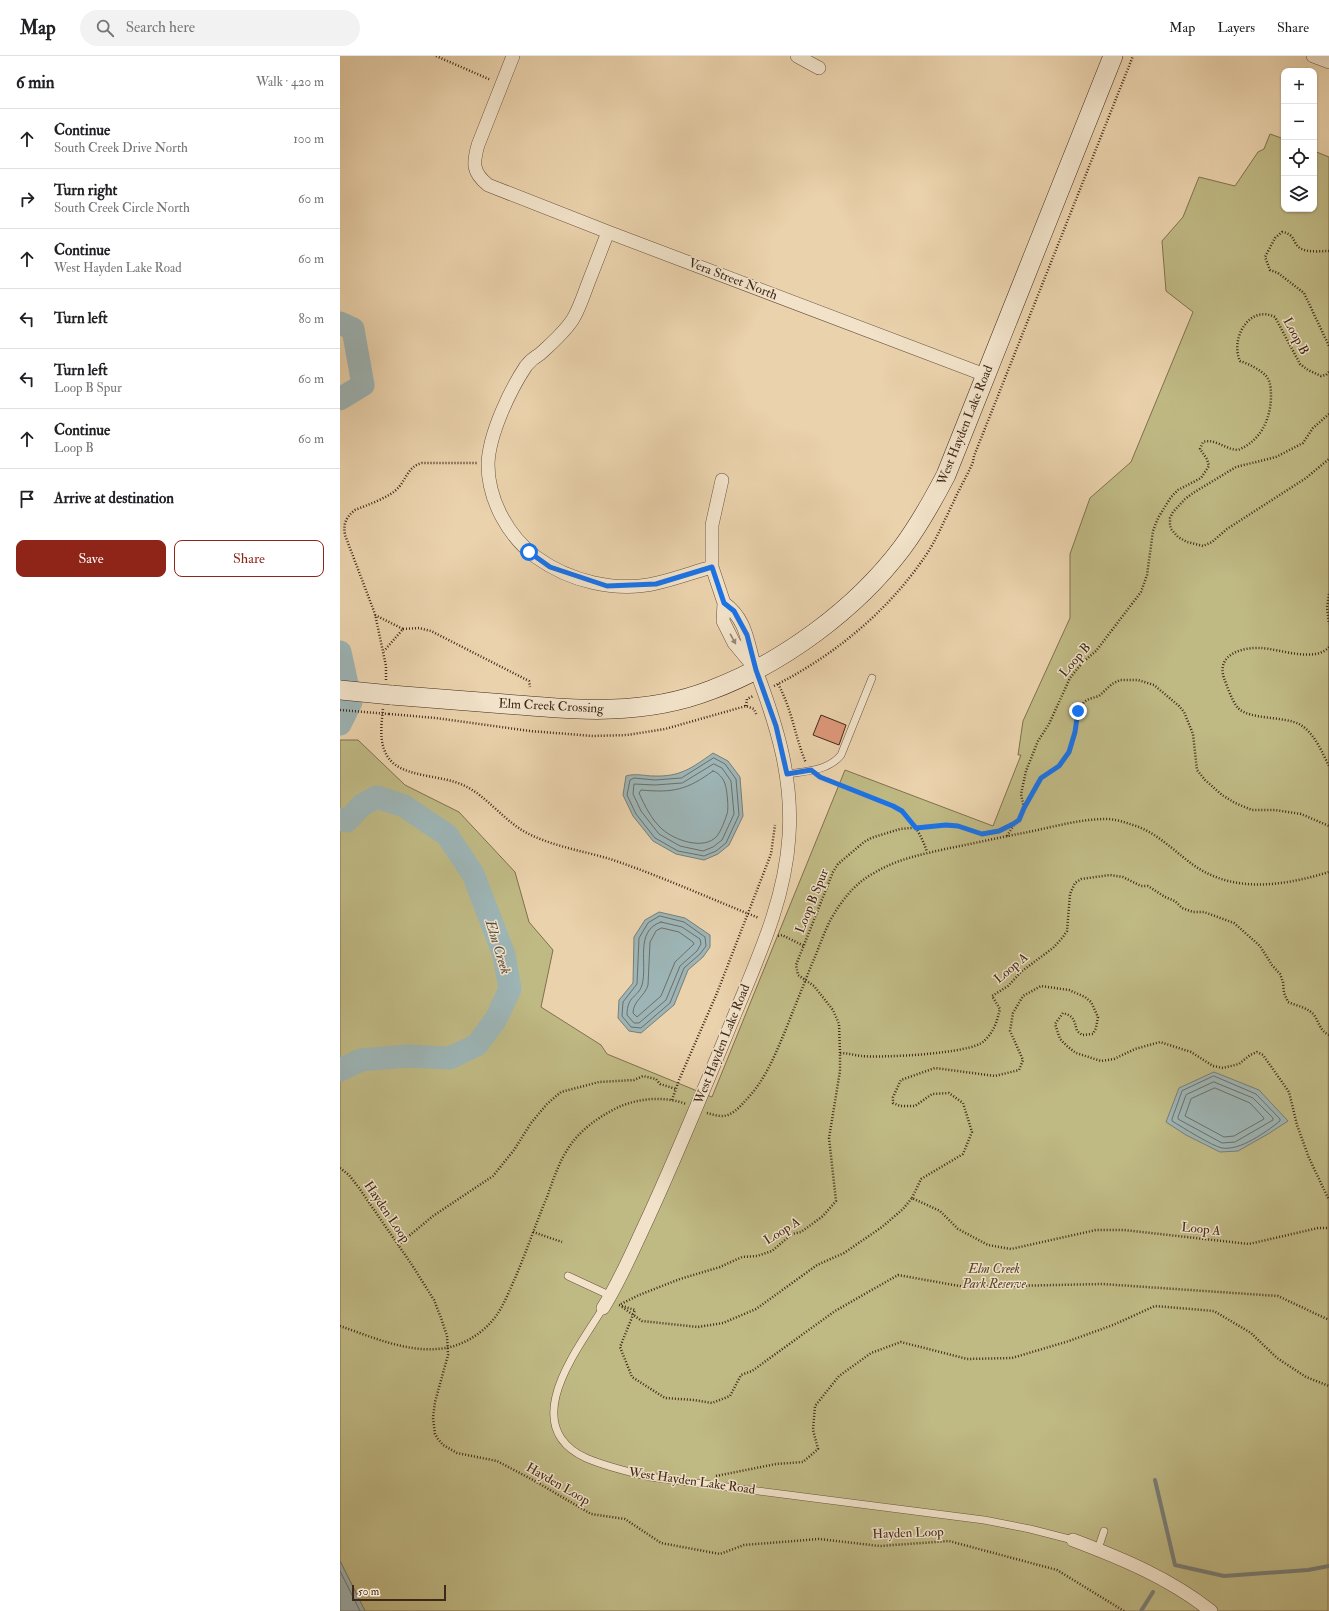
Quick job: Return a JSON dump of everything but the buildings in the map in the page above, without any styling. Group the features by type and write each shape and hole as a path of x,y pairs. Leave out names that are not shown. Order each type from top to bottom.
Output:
{"main road":[{"name":"West Hayden Lake Road","path":"756,670 800,642 838,614 872,583 901,549 926,512 946,475 1113,56"},
{"name":"Elm Creek Crossing","path":"340,690 571,709 613,710 654,705 692,697 727,684 756,670"}],"street":[{"path":"502,84 513,56"},
{"path":"797,56 819,68"},
{"path":"1313,56 1329,62"},
{"name":"Vera Street North","path":"502,84 478,145 474,160 476,174 482,180 495,188 985,375"},
{"path":"608,232 573,319 559,337 527,364 508,396 494,433 488,463 492,489 499,512 512,535 529,552 550,567 607,586 656,584 712,567"},
{"path":"722,480 712,525 712,567 724,603 734,611 747,635 756,670"},
{"name":"West Hayden Lake Road","path":"603,1308 615,1300 694,1115 781,893 788,849 790,819 787,774 776,726 756,670"},
{"name":"West Hayden Lake Road","path":"1073,1540 1150,1571 1176,1586 1211,1611"}],"lane":[{"path":"787,774 830,766 836,762 841,755 872,678"},
{"path":"568,1276 615,1300"},
{"name":"West Hayden Lake Road","path":"603,1308 569,1364 560,1381 554,1400 553,1414 555,1427 570,1448 585,1458 650,1477 984,1520 1030,1529 1073,1540"},
{"path":"1098,1549 1104,1531"}],"path":[{"path":"436,56 502,84"},
{"name":"Loop B","path":"1329,251 1303,250 1299,248 1292,236 1288,233 1282,232 1275,238 1265,257 1270,270 1278,273 1304,293 1329,346"},
{"name":"Loop B","path":"1024,808 1022,794 1029,762 1038,741 1049,724 1068,682 1082,663 1096,652 1141,592 1147,575 1153,530 1165,505 1178,490 1201,478 1206,473 1209,466 1201,452 1201,445 1203,442 1212,441 1224,447 1238,450 1253,441 1266,423 1269,415 1270,404 1271,389 1269,383 1266,377 1250,365 1240,361 1237,354 1238,344 1245,324 1252,318 1261,314 1269,314 1275,317 1300,364 1308,370 1321,376 1326,375 1329,372"},
{"path":"1329,414 1313,428 1303,443 1276,457 1236,467 1189,496 1173,512 1170,524 1171,529 1178,537 1187,542 1202,546 1212,542 1227,529 1306,478 1329,458"},
{"path":"1329,594 1327,607 1329,624"},
{"path":"375,614 403,629 425,629 443,636 529,681 530,687"},
{"path":"384,652 403,629"},
{"path":"1329,647 1320,652 1310,654 1261,648 1250,649 1233,653 1225,661 1222,668 1224,677 1237,707 1250,714 1288,720 1299,724 1313,737 1329,766"},
{"path":"1007,836 1022,814 1041,778 1059,766 1069,752 1075,732 1078,711 1084,702 1099,696 1112,684 1120,680 1138,680 1154,684 1179,706 1184,712 1193,734 1197,770 1205,780 1222,795 1235,803 1252,810 1275,810 1301,814 1329,826"},
{"path":"778,684 790,712 806,765 820,777 902,811 916,828 927,852"},
{"path":"746,706 747,699"},
{"path":"340,710 593,736 628,734 665,729 746,706 754,709 758,718"},
{"path":"672,1100 717,993 771,854 776,818"},
{"path":"703,1112 721,1116 731,1114 752,1094 765,1076 771,1064 830,920 841,903 853,889 872,874 899,860 927,852 1081,822 1112,820 1131,824 1144,829 1156,836 1204,872 1224,880 1240,884 1256,886 1270,885 1309,878 1329,872"},
{"name":"Loop B Spur","path":"806,980 798,974 796,968 797,962 829,879 838,864 864,842 871,838 900,829 946,825 958,826 982,834 999,831 1016,822"},
{"name":"Loop A","path":"615,1300 639,1295 680,1279 720,1267 742,1257 757,1256 772,1251 792,1234 801,1232 823,1216 836,1201 829,1138 840,1071 840,1053 862,1056 937,1054 970,1048 984,1042 995,1026 1000,1009 992,996 1008,986 1022,970 1052,948 1063,937 1067,931 1070,894 1075,883 1081,879 1110,875 1123,877 1141,886 1148,886 1164,897 1175,901 1182,908 1193,912 1204,912 1234,923 1260,946 1272,965 1280,974 1283,982 1284,993 1288,1002 1298,1007 1306,1008 1314,1016 1321,1029 1329,1035"},
{"path":"767,932 776,936 782,935 804,946"},
{"path":"806,980 814,986 833,1010 839,1024 840,1053"},
{"path":"615,1300 642,1321 698,1327 722,1323 756,1309 817,1265 844,1253 882,1227 903,1209 912,1198 921,1178 963,1154 972,1132 963,1103 949,1094 932,1094 915,1106 900,1106 893,1103 893,1096 901,1080 935,1068 995,1076 1019,1070 1023,1060 1010,1031 1013,1013 1023,996 1040,986 1069,990 1085,997 1091,1002 1098,1017 1093,1034 1082,1035 1077,1031 1074,1019 1070,1014 1063,1013 1056,1024 1060,1039 1072,1050 1076,1053 1101,1061 1114,1059 1135,1049 1160,1042 1191,1052 1213,1066 1223,1068 1239,1064 1250,1055 1257,1052 1263,1055 1289,1092 1297,1125 1329,1200"},
{"path":"398,1245 433,1216 493,1176 514,1150 531,1123 547,1104 561,1092 599,1082 634,1080 643,1076 656,1079 660,1084 676,1089"},
{"path":"341,1326 410,1348 435,1349 448,1347 460,1344 477,1334 495,1317 512,1286 564,1155 575,1139 602,1116 624,1105 652,1099 672,1100 690,1105"},
{"name":"Hayden Loop","path":"340,1168 349,1175 359,1188 434,1300 446,1331 448,1347 448,1355 435,1402 433,1418 435,1434 443,1445 457,1453 497,1461 591,1514 625,1519 661,1543 720,1554 744,1545 819,1539 880,1546 949,1541 1057,1570 1124,1611"},
{"name":"Loop A","path":"912,1198 940,1211 958,1229 988,1245 1011,1249 1096,1230 1124,1230 1250,1244 1318,1228 1329,1228"},
{"path":"533,1232 562,1242"},
{"path":"633,1314 620,1347 632,1377 665,1398 712,1403 730,1396 741,1375 752,1372 835,1311 898,1275 965,1287 1102,1284 1278,1296 1329,1320"},
{"path":"695,1482 722,1474 768,1465 803,1462 818,1449 813,1430 815,1406 839,1376 871,1353 901,1342 967,1359 1012,1358 1068,1341 1113,1325 1156,1306 1214,1311 1251,1333 1277,1358 1306,1377 1329,1386"}],"green space":[{"name":"Elm Creek Park Reserve","path":"1270,134 1281,138 1281,212 1317,212 1317,152 1329,157 1328,1611 365,1611 340,1561 340,740 358,740 405,785 459,812 515,872 529,922 553,950 541,1007 601,1045 607,1054 712,1097 845,770 993,826 1021,755 1018,755 1023,721 1070,618 1070,554 1090,498 1131,462 1193,312 1166,291 1162,241 1183,217 1199,177 1235,186 1258,152 1264,149"}],"water":[{"path":"713,753 728,761 740,777 743,816 729,845 718,854 704,860 676,854 653,841 633,816 623,795 626,776 663,776 679,773 699,763"},
{"path":"659,912 685,918 710,935 710,947 703,957 688,970 674,1005 641,1033 629,1031 618,1018 619,1000 633,983 634,937 645,920"},
{"path":"1214,1072 1259,1090 1288,1121 1238,1151 1220,1152 1186,1135 1166,1122 1179,1088"},
{"path":"340,1561 365,1611 340,1611"}],"waterway":[{"name":"Elm Creek","path":"340,323 353,329 363,385 340,399"},
{"name":"Elm Creek","path":"340,652 351,702 340,724"},
{"name":"Elm Creek","path":"340,819 347,821 362,805 377,797 404,806 447,835 473,874 504,955 510,989 496,1019 477,1045 450,1058 406,1056 361,1060 340,1070"},
{"path":"1155,1480 1175,1565 1224,1576 1308,1570 1329,1566"},
{"path":"1141,1611 1153,1592"}],"route":[{"path":"529,552 550,567 607,586 656,584 712,567 724,603 734,611 747,635 756,670 776,726 787,774 811,770 820,777 893,806 902,811 916,828 946,825 958,826 982,834 1008,828 1019,820 1041,778 1059,766 1072,747 1078,711"}]}
